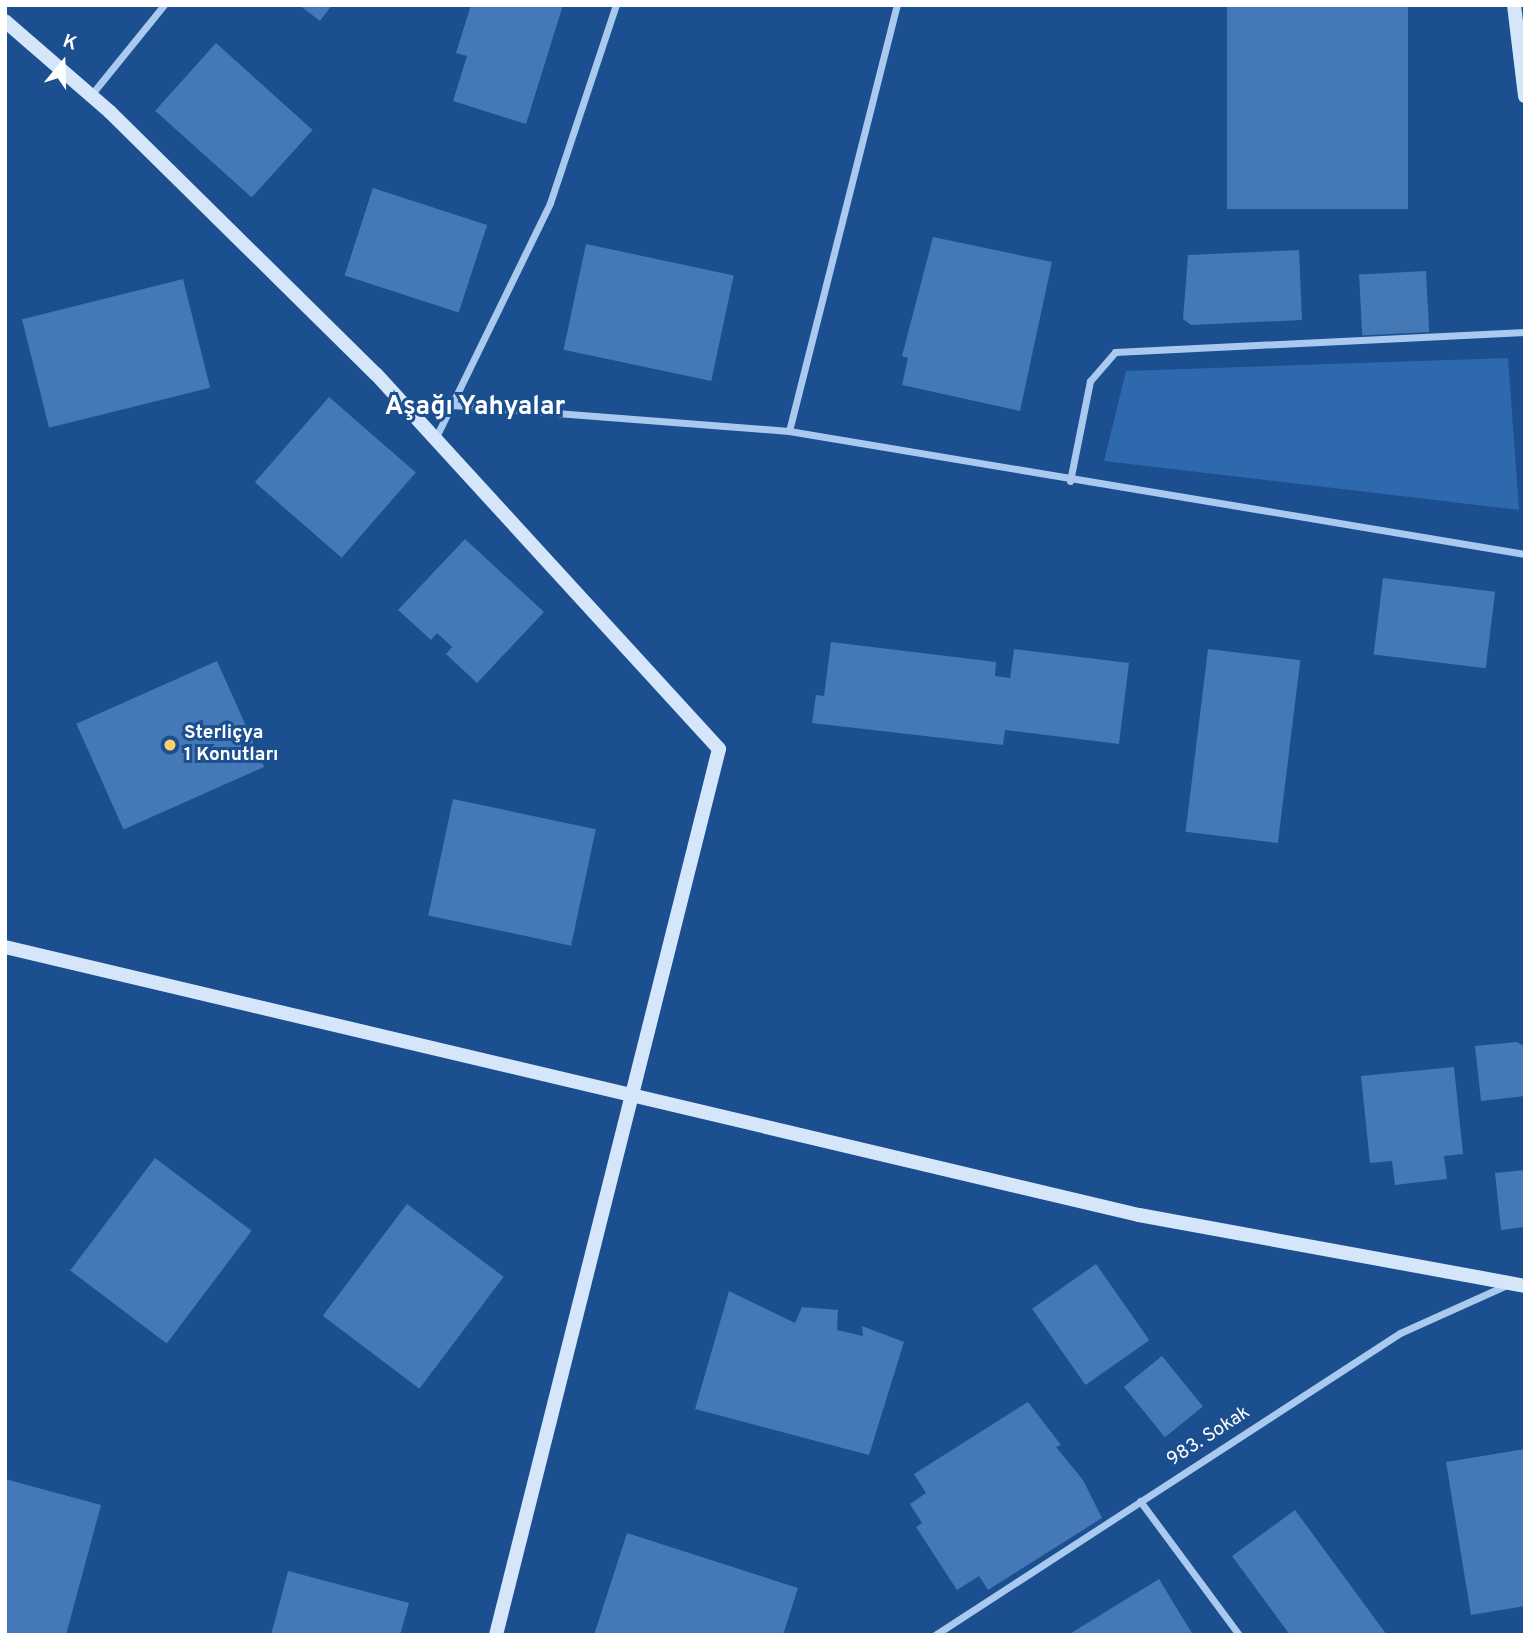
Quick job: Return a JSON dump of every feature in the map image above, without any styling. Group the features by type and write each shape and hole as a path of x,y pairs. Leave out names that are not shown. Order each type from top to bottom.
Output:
{"street":[{"path":"91,95 164,5"},
{"path":"436,437 550,203 616,5"},
{"path":"789,431 897,5"},
{"path":"1514,5 1525,96"},
{"path":"5,21 91,95 436,437 719,749 635,1095 496,1635"},
{"path":"1070,481 1090,381 1115,352 1525,332"},
{"path":"452,405 789,431 1070,481 1525,554"},
{"path":"5,947 1139,1215 1518,1285"},
{"name":"983. Sokak","path":"935,1635 1400,1333 1518,1285"},
{"path":"1140,1501 1239,1635"}],"shaded area":[{"path":"1508,358 1519,510 1104,461 1126,371"}],"building":[{"path":"299,5 332,5 320,21"},
{"path":"471,5 563,5 526,124 453,101 467,56 456,53"},
{"path":"1227,5 1408,5 1408,209 1227,209"},
{"path":"216,43 313,130 252,198 155,111"},
{"path":"373,188 487,225 459,313 345,275"},
{"path":"933,237 1052,262 1020,411 902,385 908,358 902,356"},
{"path":"586,244 734,275 711,381 564,350"},
{"path":"1299,250 1302,320 1191,325 1183,319 1188,255"},
{"path":"1426,271 1429,332 1362,335 1359,275"},
{"path":"183,279 210,388 49,428 22,319"},
{"path":"329,397 416,472 342,558 255,482"},
{"path":"465,539 544,612 477,683 446,654 452,647 437,633 431,640 398,610"},
{"path":"1383,578 1495,592 1486,668 1374,654"},
{"path":"831,642 996,662 995,676 1010,678 1014,649 1129,663 1119,744 1005,730 1003,745 812,723 816,695 824,696"},
{"path":"1208,649 1300,660 1278,843 1186,832"},
{"name":"Sterliçya 1 Konutları","path":"217,661 264,767 123,830 76,724"},
{"path":"453,799 596,829 571,946 428,915"},
{"path":"1517,1042 1525,1047 1525,1096 1481,1101 1475,1046"},
{"path":"1454,1067 1463,1154 1444,1156 1447,1179 1395,1185 1392,1161 1370,1163 1361,1076"},
{"path":"155,1158 252,1231 167,1343 70,1271"},
{"path":"1525,1170 1525,1227 1501,1230 1495,1173"},
{"path":"407,1204 504,1277 419,1389 323,1316"},
{"path":"1096,1264 1149,1340 1085,1385 1032,1309"},
{"path":"729,1291 795,1323 802,1307 838,1310 837,1330 863,1336 862,1326 904,1342 869,1455 695,1409"},
{"path":"1162,1356 1203,1407 1165,1437 1124,1387"},
{"path":"1028,1402 1061,1445 1056,1447 1083,1480 1102,1518 988,1590 979,1576 957,1590 916,1527 922,1523 910,1504 926,1493 914,1474"},
{"path":"1525,1449 1525,1606 1471,1615 1446,1462"},
{"path":"5,1479 101,1505 66,1635 5,1635"},
{"path":"1295,1510 1387,1635 1290,1635 1232,1556"},
{"path":"627,1533 798,1588 783,1635 594,1635"},
{"path":"288,1571 409,1603 400,1635 271,1635"},
{"path":"1159,1579 1193,1635 1068,1635"}],"place":[{"name":"Sterliçya 1 Konutları","path":"170,745"}],"district":[{"name":"Aşağı Yahyalar","path":"475,408"}]}
